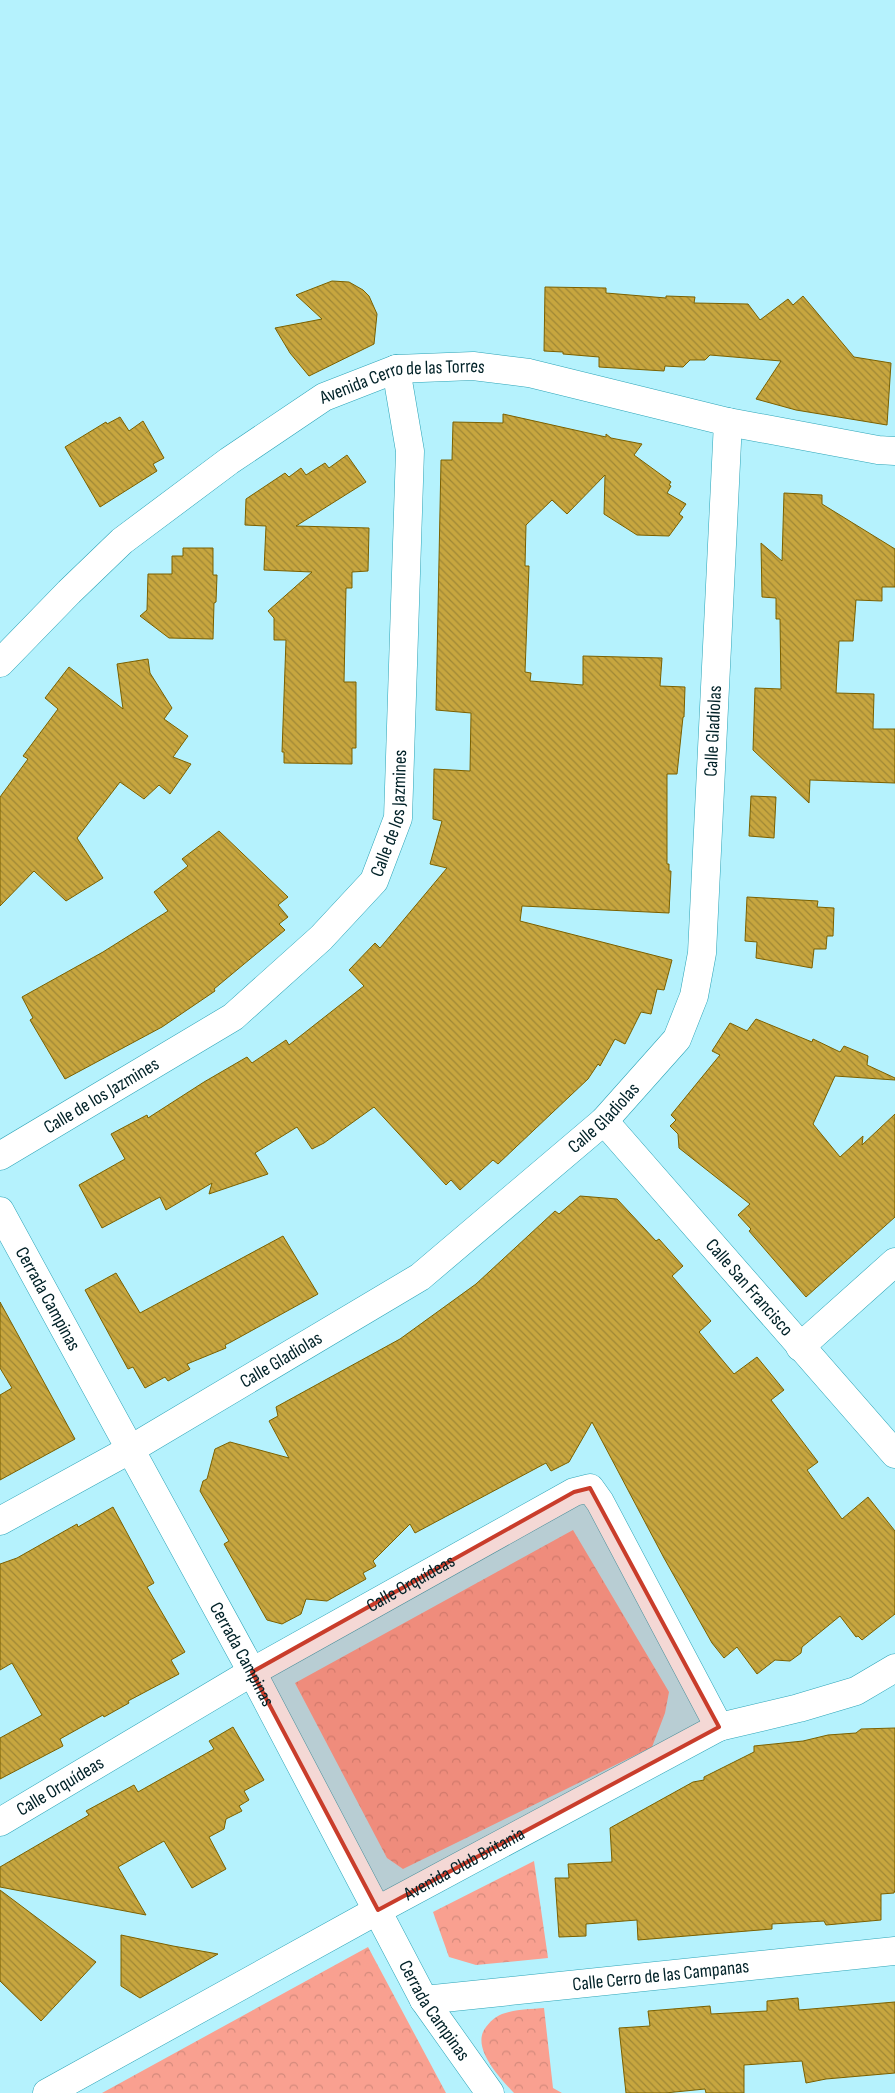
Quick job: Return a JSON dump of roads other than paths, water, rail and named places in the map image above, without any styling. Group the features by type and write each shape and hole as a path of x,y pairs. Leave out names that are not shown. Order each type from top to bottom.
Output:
{"street":[{"name":"Avenida Cerro de las Torres","path":"0,663 69,592 122,542 228,461 324,397 396,369 473,366 529,373 728,422 878,450 895,451"},
{"name":"Calle de los Jazmines","path":"0,1156 233,1016 321,938 374,881 398,818 410,451 396,369"},
{"name":"Calle Gladiolas","path":"0,1521 131,1449 420,1278 604,1121 677,1039 694,996 702,953 728,422"},
{"name":"Calle San Francisco","path":"604,1121 895,1454"},
{"name":"Cerrada Campinas","path":"0,1211 252,1672 424,2000 490,2093"},
{"path":"800,1347 895,1262"},
{"name":"Calle Orquídeas","path":"0,1822 252,1672 574,1492 590,1488 600,1502 719,1727"},
{"name":"Avenida Club Britania","path":"47,2093 378,1910 719,1727 799,1708 856,1691 895,1668"},
{"name":"Calle Cerro de las Campanas","path":"424,2000 895,1951"}]}
